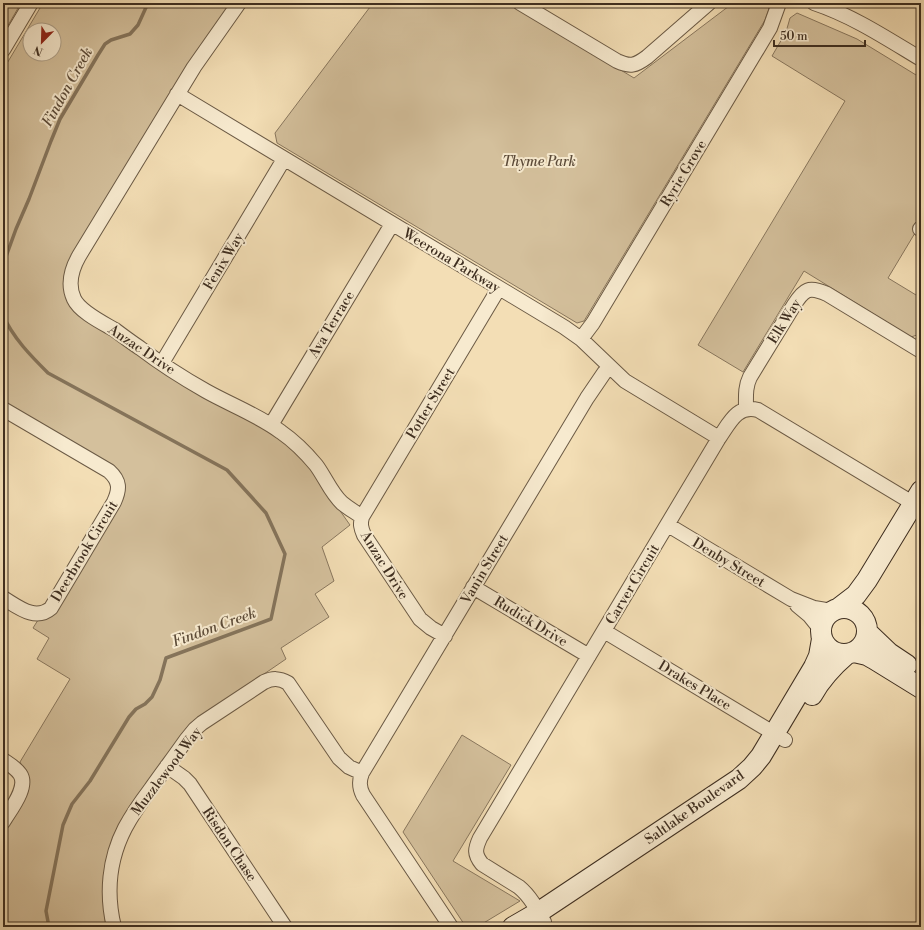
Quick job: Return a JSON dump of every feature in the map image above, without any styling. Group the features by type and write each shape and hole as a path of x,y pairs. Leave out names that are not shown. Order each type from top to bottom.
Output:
{"street":[{"path":"3,50 31,3"},
{"name":"Anzac Drive","path":"239,3 176,94 79,256 70,280 72,291 75,300 86,312 206,391 252,414 282,432 303,451 316,465 338,498 362,517 360,523 364,535 416,614 424,623 444,636"},
{"path":"520,3 617,61 626,65 635,65 647,57 709,3"},
{"name":"Ryrie Grove","path":"581,339 593,323 770,28 779,3"},
{"path":"821,4 880,34 921,59"},
{"name":"Weerona Parkway","path":"176,94 564,327 581,339 625,381 719,438"},
{"name":"Fenix Way","path":"162,363 284,159"},
{"name":"Ava Terrace","path":"271,425 392,224"},
{"name":"Potter Street","path":"362,517 499,288"},
{"name":"Elk Way","path":"746,409 746,390 750,377 799,296 807,290 815,290 827,294 921,351"},
{"name":"Vanin Street","path":"362,773 591,393 610,367"},
{"name":"Deerbrook Circuit","path":"3,408 109,471 115,477 118,485 117,495 114,502 51,608 44,613 32,614 3,598"},
{"path":"746,409 752,408 758,410 919,504"},
{"name":"Carver Circuit","path":"540,920 524,891 482,864 476,855 476,846 719,438 735,415 746,409"},
{"path":"919,504 856,595 826,616 822,622 822,635 826,646 832,651 839,654 851,653 867,655 921,688"},
{"path":"851,653 864,644 866,638 866,608 919,504"},
{"name":"Denby Street","path":"668,525 791,599 814,608 836,610"},
{"name":"Rudick Drive","path":"474,587 589,656"},
{"name":"Denby Street","path":"791,599 809,615 822,635"},
{"path":"836,610 847,608 854,610 860,615 866,626 890,653 921,674"},
{"name":"Drakes Place","path":"604,631 780,736"},
{"name":"Saltlake Boulevard","path":"780,736 819,656 822,635"},
{"name":"Saltlake Boulevard","path":"513,927 540,920 739,779 780,736 826,674 837,662 851,653"},
{"name":"Muzzlewood Way","path":"114,927 111,917 109,898 109,883 112,863 124,829 133,814 191,733 202,723 264,682 273,678 288,683 338,758 349,767 362,773"},
{"path":"3,760 17,770 23,783 19,794 3,822"},
{"name":"Risdon Chase","path":"167,766 190,784 285,927"},
{"path":"362,773 359,785 360,790 451,927"}],"green space":[{"path":"3,3 21,3 3,34"},
{"path":"43,3 234,3 65,290 261,424 301,455 350,525 322,547 334,581 315,594 329,617 281,648 286,659 188,726 123,819 108,927 3,927 3,832 28,787 28,778 20,762 70,679 37,659 49,638 33,628 122,499 125,485 123,478 114,467 3,401 3,70 22,38 22,62 62,62 62,22 32,22"},
{"name":"Thyme Park","path":"373,3 509,3 634,78 733,3 756,3 769,9 765,20 584,321 577,323 277,143 275,133"},
{"path":"797,13 857,39 921,78 921,223 888,278 921,298 921,332 920,334 911,337 804,271 743,372 698,345 845,101 772,56 786,32 790,18"},
{"path":"462,735 511,765 453,861 520,901 477,927 466,927 403,832"}],"waterway":[{"name":"Findon Creek","path":"3,269 4,262 16,229 60,119 105,44 111,40 130,34 138,25 148,3"},
{"name":"Findon Creek","path":"3,315 17,339 48,373 227,470 266,513 285,554 271,619 166,658 160,680 152,697 145,704 136,709 129,717 90,781 72,804 63,825 46,911 49,927"}]}
